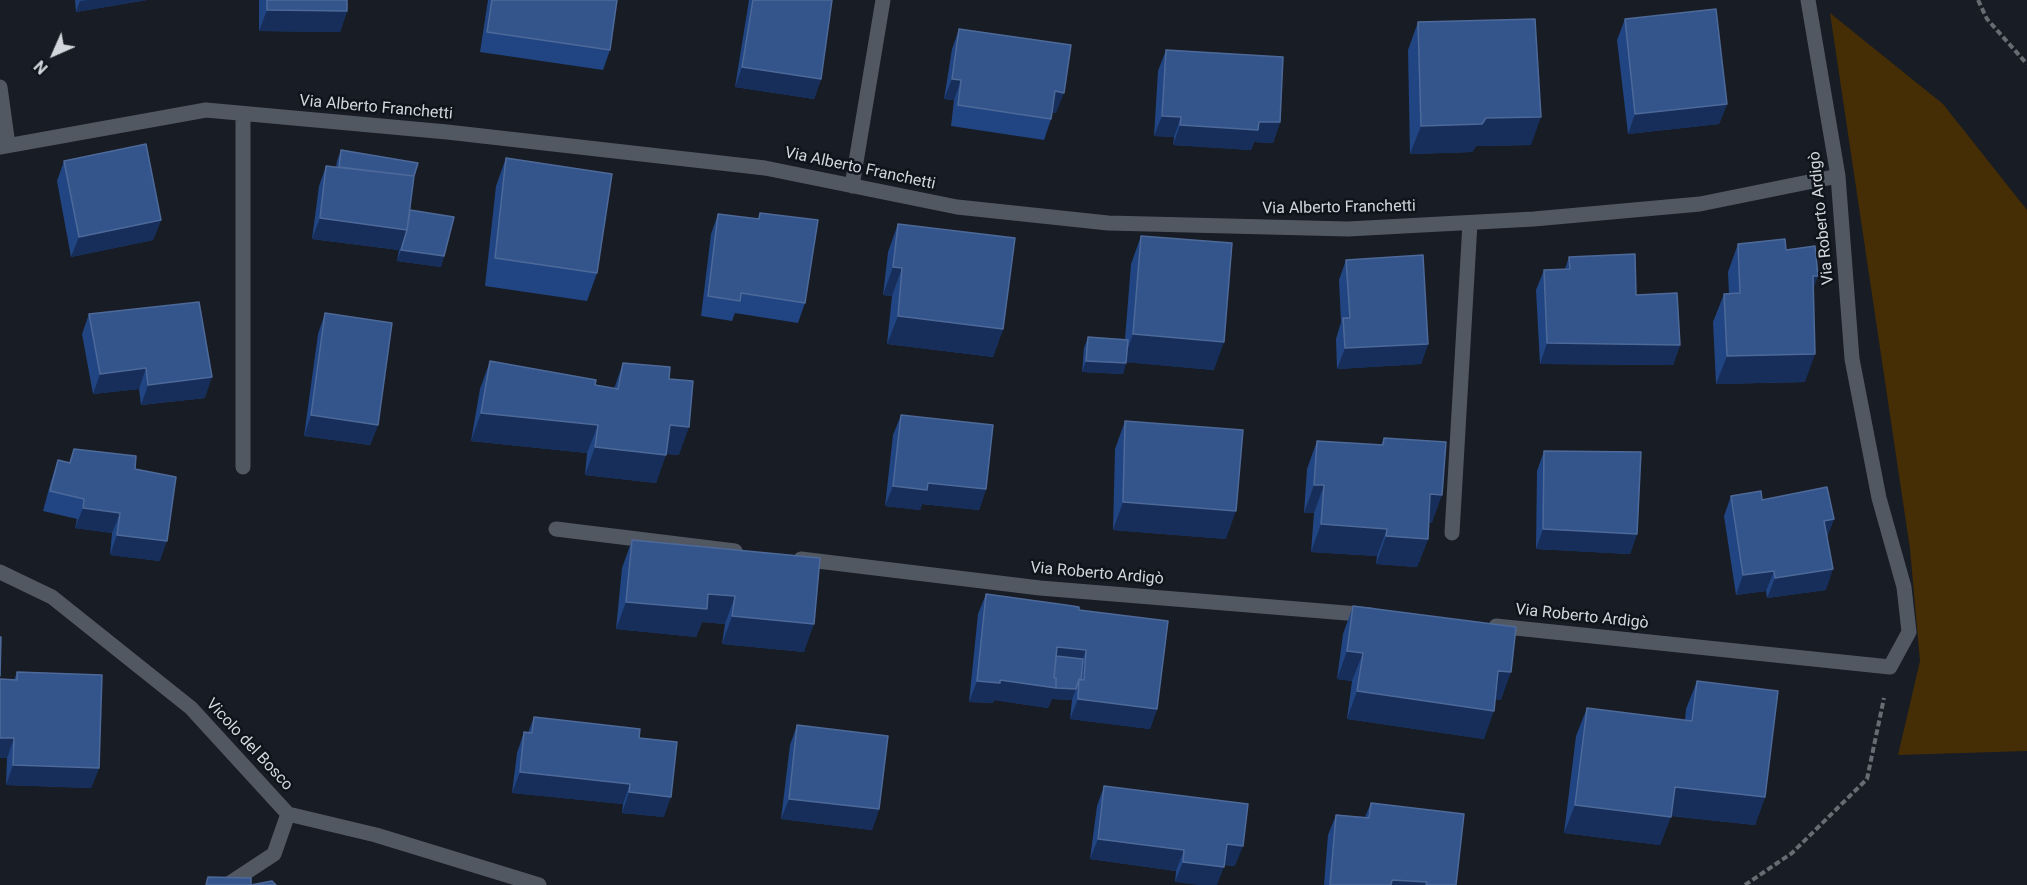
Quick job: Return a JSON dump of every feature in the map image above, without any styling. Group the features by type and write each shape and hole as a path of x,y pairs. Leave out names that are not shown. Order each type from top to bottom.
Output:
{"street":[{"path":"852,186 883,0"},
{"name":"Via Roberto Ardigò","path":"1479,624 1890,667 1909,632 1905,587 1879,498 1852,359 1838,176 1808,0"},
{"path":"0,87 4,146"},
{"name":"Via Alberto Franchetti","path":"4,146 206,110 447,132 765,168 957,207 1108,223 1348,229 1470,223 1700,204 1838,176"},
{"path":"243,114 243,467"},
{"path":"1452,533 1470,223"},
{"path":"556,529 745,552"},
{"name":"Via Roberto Ardigò","path":"781,556 1040,588 1384,616"},
{"name":"Vicolo del Bosco","path":"0,572 52,597 191,708 288,814 376,835 539,885"},
{"path":"227,885 274,854 288,814"}],"path":[{"path":"1978,0 1987,19 2027,64"},
{"path":"1745,885 1792,853 1867,779 1890,667"}],"shaded area":[{"path":"1830,13 1943,104 2027,210 2027,751 1898,755 1920,661 1910,549"}],"building":[{"path":"267,0 347,0 347,11 267,10"},
{"path":"492,0 617,0 610,50 487,32"},
{"path":"753,0 832,0 821,79 742,67"},
{"path":"1716,9 1727,104 1635,114 1625,19"},
{"path":"1535,19 1541,117 1486,118 1482,124 1421,126 1418,22"},
{"path":"959,29 1071,45 1064,93 1055,91 1051,119 958,105 961,80 952,79"},
{"path":"1166,50 1283,57 1280,122 1259,122 1258,130 1180,125 1181,117 1162,116"},
{"path":"146,144 161,220 79,237 64,161"},
{"path":"341,150 418,163 414,176 339,167"},
{"path":"506,158 612,174 597,273 495,258"},
{"path":"326,166 414,176 407,230 320,218"},
{"path":"410,210 454,217 444,256 401,250"},
{"path":"760,213 818,220 805,303 741,293 740,301 708,296 718,214 759,219"},
{"path":"898,224 1015,238 1003,329 898,316 902,268 893,267"},
{"path":"1141,236 1232,243 1224,342 1133,334"},
{"path":"1785,239 1786,250 1815,246 1818,276 1813,276 1815,354 1727,356 1724,294 1740,293 1738,244"},
{"path":"1635,254 1636,295 1677,293 1680,345 1547,343 1544,270 1570,269 1569,257"},
{"path":"1423,255 1428,344 1345,348 1343,318 1350,318 1346,260"},
{"path":"199,302 212,377 148,385 146,368 100,374 89,314"},
{"path":"325,313 392,323 378,425 311,415"},
{"path":"1088,337 1128,340 1126,363 1086,361"},
{"path":"490,361 596,380 595,385 618,389 623,363 670,367 669,379 693,381 689,427 670,425 666,455 595,447 598,425 481,413"},
{"path":"901,415 993,425 986,489 928,483 927,490 893,486"},
{"path":"1125,421 1243,430 1236,511 1123,502"},
{"path":"1384,438 1446,442 1442,495 1430,494 1428,539 1386,536 1387,529 1321,524 1324,485 1314,485 1317,441 1383,445"},
{"path":"74,449 136,456 135,469 176,477 167,541 117,535 120,513 83,508 84,499 50,491 58,460 70,463"},
{"path":"1544,451 1641,452 1637,534 1543,529"},
{"path":"1827,487 1834,519 1824,521 1833,569 1775,578 1774,571 1743,575 1731,496 1761,491 1762,500"},
{"path":"632,540 820,558 814,624 732,616 735,596 708,594 707,609 626,602"},
{"path":"986,594 1079,607 1079,610 1168,621 1157,709 1078,699 1079,679 1084,680 1086,650 1057,647 1054,678 1056,678 1056,688 1000,680 1000,683 977,681"},
{"path":"1353,606 1516,627 1511,672 1498,671 1494,711 1357,691 1363,653 1347,651"},
{"path":"1056,656 1083,659 1081,680 1079,679 1076,689 1056,688 1056,678 1054,678"},
{"path":"17,672 102,675 99,768 13,765 14,738 0,738 0,679 17,680"},
{"path":"1697,681 1778,691 1765,797 1675,787 1671,817 1575,805 1587,708 1692,721"},
{"path":"534,717 640,729 639,738 677,742 671,797 629,792 630,784 520,772 524,732 532,733"},
{"path":"797,725 888,736 879,809 789,799"},
{"path":"1104,786 1248,804 1243,846 1227,844 1224,867 1183,862 1184,850 1098,839"},
{"path":"1371,803 1464,814 1456,885 1426,885 1427,882 1392,880 1391,885 1330,885 1336,815 1369,818"},
{"path":"208,877 251,878 251,885 206,885"},
{"path":"272,881 276,885 251,885"}]}
